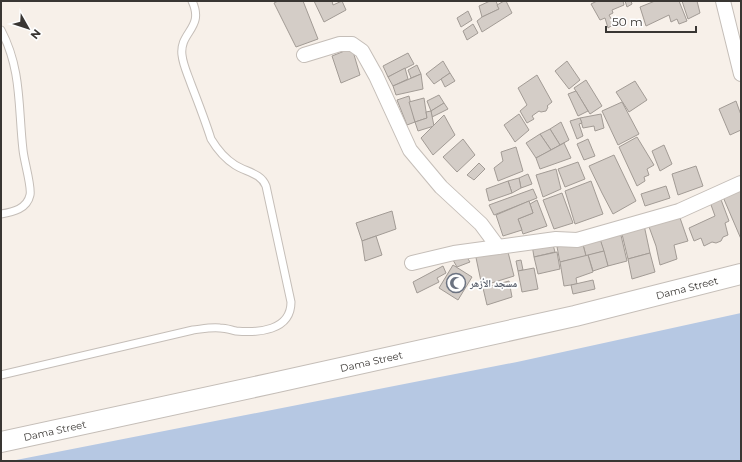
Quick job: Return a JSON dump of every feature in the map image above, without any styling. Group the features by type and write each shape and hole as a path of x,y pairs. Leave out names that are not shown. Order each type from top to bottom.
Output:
{"main road":[{"name":"Dama Street","path":"1,442 575,316 741,274"}],"street":[{"path":"723,1 741,74"},
{"path":"304,55 340,44 352,44 362,51 376,76 410,150 441,187 481,224 498,247"},
{"path":"412,264 454,253 556,239 577,240 679,211 741,183"}],"lane":[{"path":"1,375 193,330 221,328 241,331 261,330 280,325 289,316 291,302 266,186 260,177 235,165 224,157 216,147 211,139 184,62 182,47 184,40 194,26 196,17 195,8 192,1"},
{"path":"1,30 8,45 18,84 23,150 30,195 27,202 21,208 1,214"}],"water":[{"path":"741,313 741,461 11,461 517,362"}],"building":[{"path":"278,1 303,1 318,39 296,47 274,3"},
{"path":"314,1 332,1 333,5 342,1 346,10 324,22"},
{"path":"490,1 496,1 499,9 482,17 479,6"},
{"path":"506,1 512,13 482,32 477,21 499,9 497,5"},
{"path":"597,1 623,1 624,5 612,10 613,13 609,15 614,24 608,28 605,18 600,20 591,4"},
{"path":"625,1 631,1 632,4 627,7"},
{"path":"655,1 679,1 687,21 679,24 677,19 671,22 669,15 646,26 640,7"},
{"path":"682,1 697,1 700,13 688,19"},
{"path":"468,11 472,20 461,27 457,18"},
{"path":"473,24 478,33 467,40 463,31"},
{"path":"352,48 360,75 341,83 332,56"},
{"path":"408,53 414,64 388,77 383,66"},
{"path":"443,61 450,73 434,84 426,74"},
{"path":"567,61 580,80 569,89 555,71"},
{"path":"417,65 421,74 411,78 408,70"},
{"path":"405,68 408,79 393,86 388,77"},
{"path":"450,73 455,81 445,87 441,79"},
{"path":"421,74 423,89 396,95 393,86"},
{"path":"537,75 552,102 547,106 546,111 539,111 532,116 534,119 527,123 520,111 527,105 518,88"},
{"path":"586,80 602,106 590,114 574,88"},
{"path":"635,81 647,100 629,112 616,92"},
{"path":"576,91 588,111 578,116 568,94"},
{"path":"439,95 444,103 431,111 427,101"},
{"path":"409,96 415,122 407,125 397,100"},
{"path":"424,98 427,118 415,122 409,102"},
{"path":"736,101 741,115 741,130 730,135 719,109"},
{"path":"622,102 639,134 618,145 602,111"},
{"path":"444,103 448,109 432,117 431,111"},
{"path":"431,111 434,126 418,131 415,122 427,118 426,112"},
{"path":"519,114 529,130 515,142 504,125"},
{"path":"601,114 604,128 595,131 594,126 583,128 580,118"},
{"path":"444,115 455,135 433,155 421,138"},
{"path":"580,118 582,123 579,124 583,136 577,139 570,121"},
{"path":"561,122 569,140 560,145 550,129"},
{"path":"550,129 560,145 551,150 540,134"},
{"path":"540,134 551,150 536,158 526,143"},
{"path":"637,137 654,165 647,169 649,175 644,177 645,181 637,186 619,147"},
{"path":"463,139 475,155 457,172 443,157"},
{"path":"588,139 595,156 584,160 577,144"},
{"path":"564,143 571,158 540,169 536,158"},
{"path":"664,145 672,164 660,171 652,151"},
{"path":"516,147 523,171 498,181 494,168 503,161 501,152"},
{"path":"614,155 636,201 613,214 589,166"},
{"path":"578,162 585,179 565,187 558,169"},
{"path":"479,163 485,169 474,180 467,175"},
{"path":"696,166 703,186 678,195 672,174"},
{"path":"556,169 561,189 543,197 536,175"},
{"path":"528,174 532,184 521,188 519,178"},
{"path":"519,178 521,188 512,193 508,181"},
{"path":"508,181 512,193 489,201 486,189"},
{"path":"591,181 603,214 575,224 565,191"},
{"path":"666,186 670,198 645,206 641,194"},
{"path":"533,189 537,198 494,215 489,205"},
{"path":"741,189 741,239 723,197"},
{"path":"562,193 573,223 554,229 543,200"},
{"path":"720,197 729,221 725,223 728,235 723,237 721,241 716,243 712,242 704,246 701,238 694,241 689,228 715,216 710,202"},
{"path":"537,200 547,226 523,234 518,219 533,213 530,204"},
{"path":"529,201 533,213 518,219 522,230 503,236 496,215"},
{"path":"392,211 396,229 362,241 356,223"},
{"path":"679,215 688,241 674,245 677,259 660,265 656,246 648,224"},
{"path":"644,225 650,253 628,259 621,230"},
{"path":"620,231 627,261 608,266 599,236"},
{"path":"376,236 382,255 365,261 362,241"},
{"path":"599,236 604,251 586,256 582,241"},
{"path":"552,241 555,252 534,257 532,245"},
{"path":"582,241 586,256 560,262 557,247"},
{"path":"507,248 514,276 482,286 475,253"},
{"path":"604,251 608,266 593,271 588,255"},
{"path":"557,252 560,269 538,274 534,257"},
{"path":"650,253 655,272 632,279 628,259"},
{"path":"588,255 593,272 576,278 577,284 564,286 560,262"},
{"path":"466,256 470,262 457,267 453,260"},
{"path":"521,260 523,270 518,271 516,261"},
{"name":"مسجد الأزهر","path":"453,265 472,277 458,300 439,288"},
{"path":"443,266 446,273 437,278 439,282 417,293 413,282"},
{"path":"534,268 538,289 522,292 518,271"},
{"path":"593,280 595,289 573,294 571,285"},
{"path":"509,281 512,297 487,305 483,288"}],"place":[{"name":"مسجد الأزهر","path":"456,283"}]}
